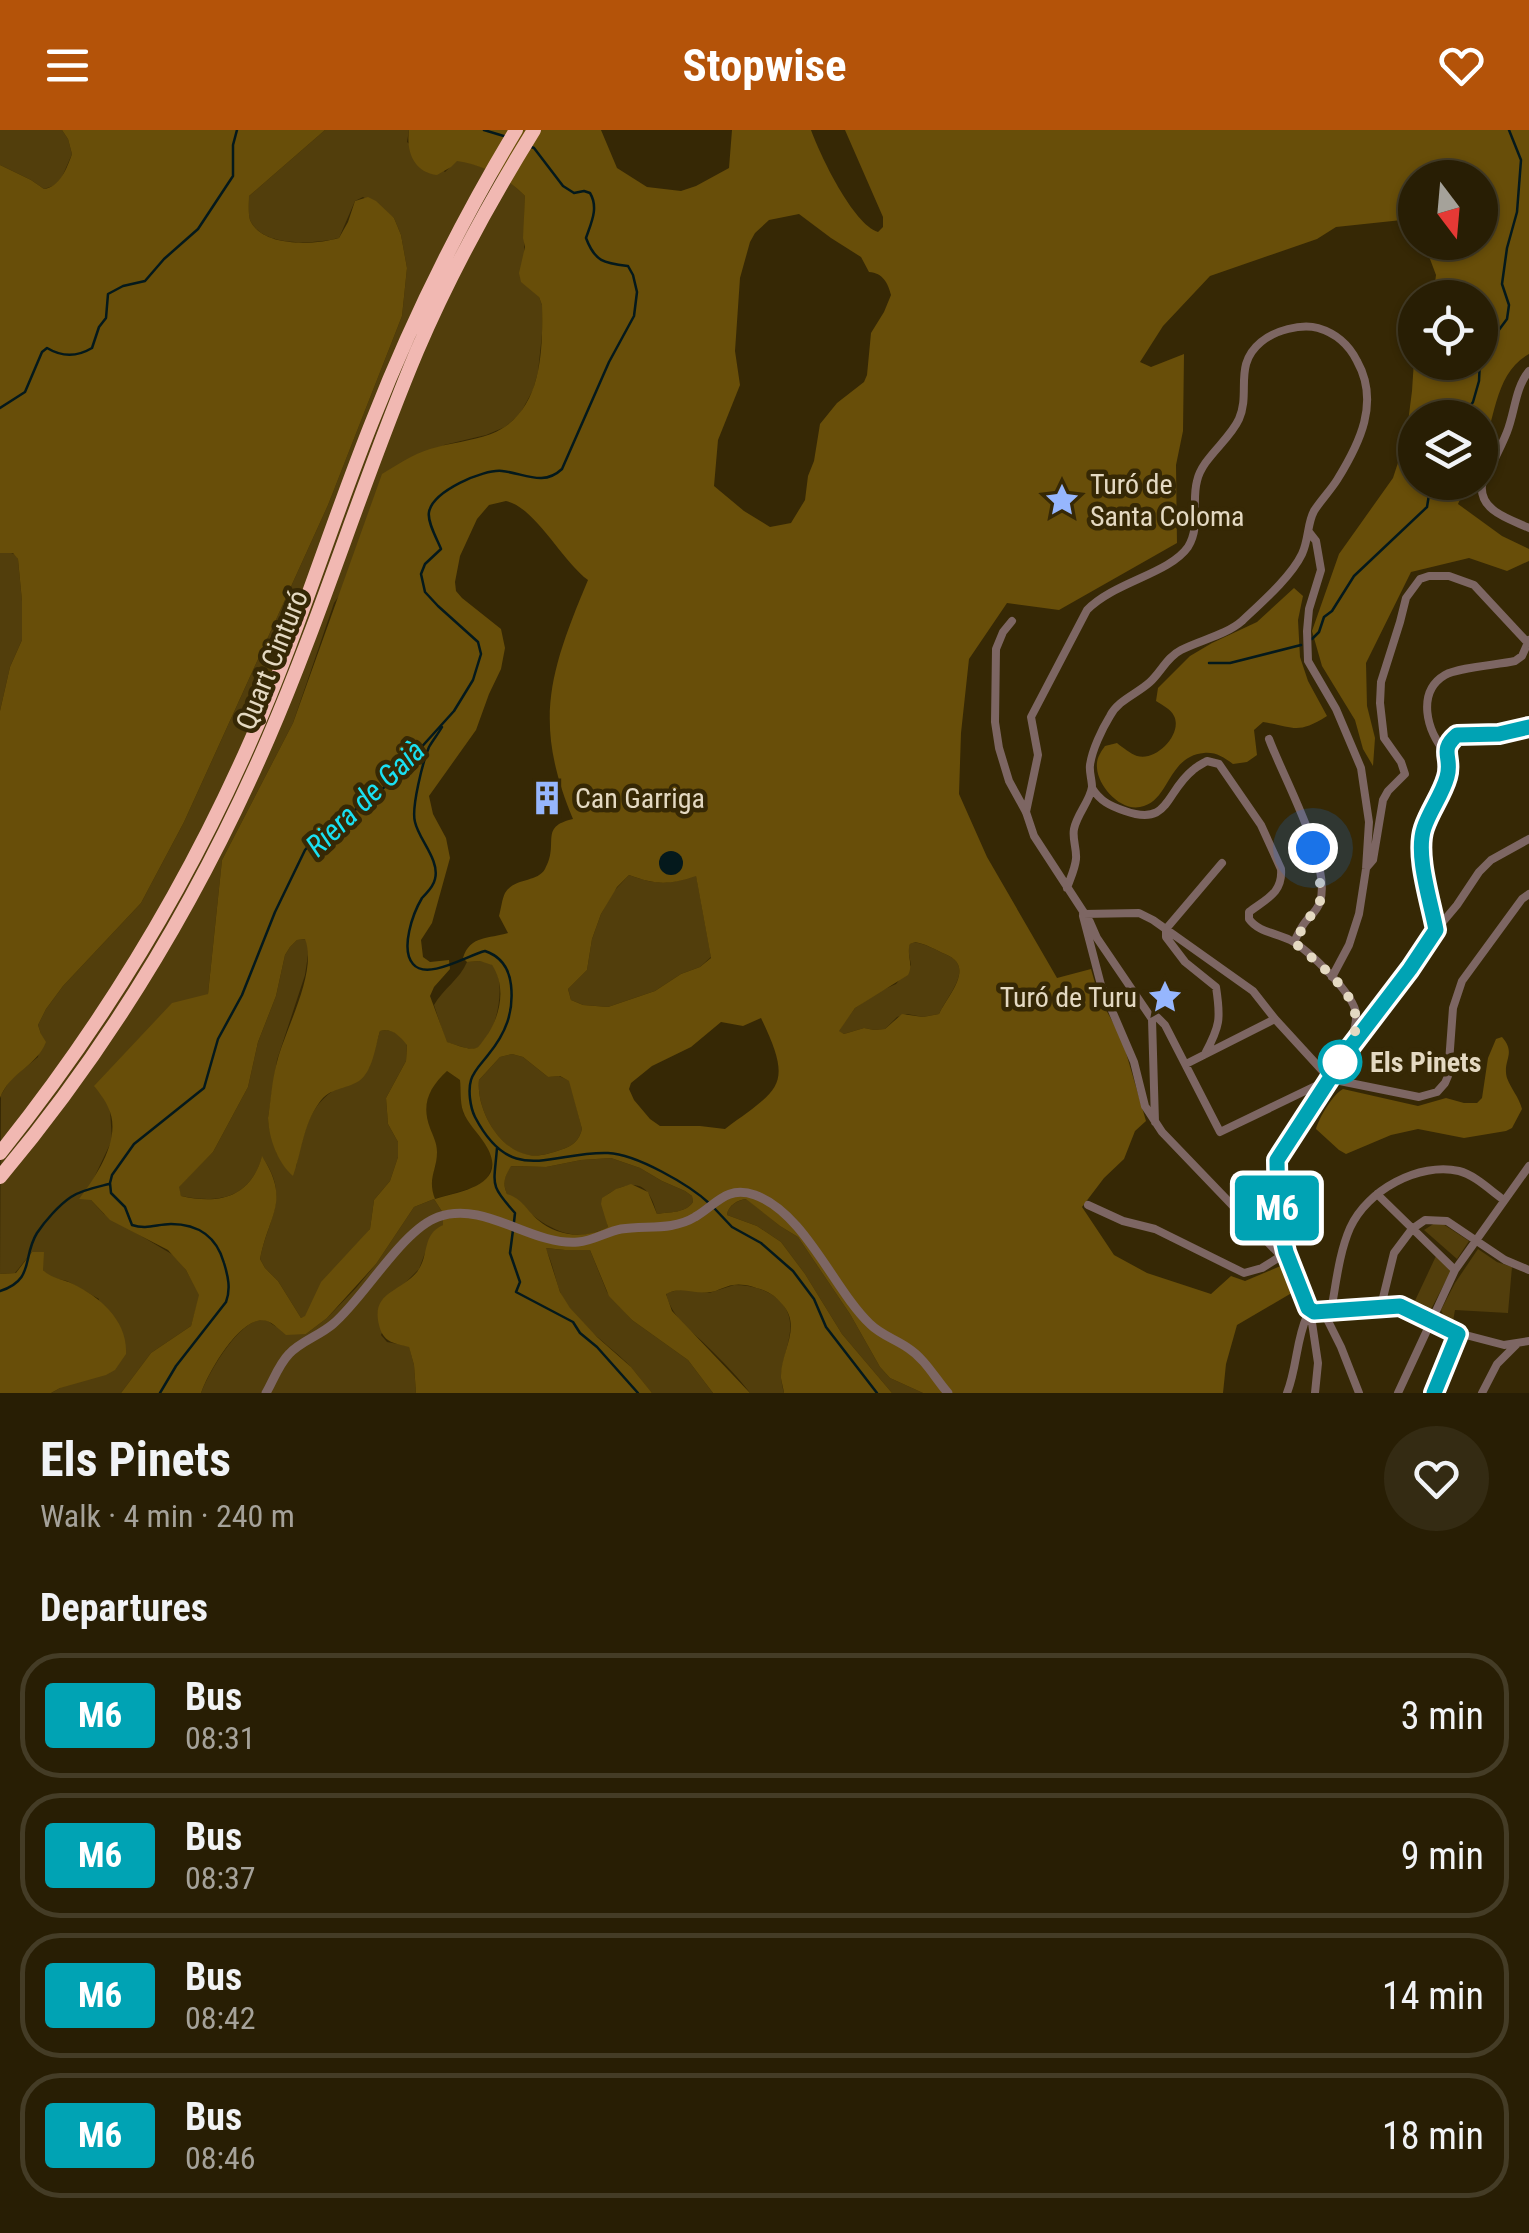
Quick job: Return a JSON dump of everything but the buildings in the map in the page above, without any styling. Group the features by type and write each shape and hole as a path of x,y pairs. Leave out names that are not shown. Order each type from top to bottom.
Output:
{"highway":[{"name":"Quart Cinturó","path":"0,1177 18,1143 98,1033 225,831 268,739 313,627 408,372 468,229 516,130"},
{"name":"Quart Cinturó","path":"468,229 534,130"},
{"name":"Quart Cinturó","path":"0,1154 18,1143"}],"street":[{"path":"1026,812 1038,755 1031,717 1087,610 1098,598 1180,556 1189,545 1196,531 1197,476 1238,421 1243,405 1242,374 1252,352 1276,333 1304,327 1318,328 1343,341 1365,376 1369,401 1364,428 1314,511 1302,554 1268,596 1236,625 1175,653 1152,681 1120,704 1110,714 1090,766 1092,788 1098,797 1142,816 1159,812 1191,771 1207,762 1218,764 1261,824 1281,869 1278,890 1249,912 1249,919 1254,926 1294,942 1332,977 1355,1008 1349,1049"},
{"path":"1529,371 1520,382 1516,408 1481,494 1494,511 1529,528"},
{"path":"1309,532 1316,541 1321,570 1309,609 1308,661 1336,709 1361,768 1369,822 1359,914 1349,945 1332,977"},
{"path":"1302,554 1319,552"},
{"path":"1366,868 1372,860 1383,800 1405,774 1384,738 1381,682 1406,598 1420,580 1429,576 1448,576 1474,585 1528,642 1515,661 1448,673 1434,686 1427,711 1436,742 1446,752"},
{"path":"1012,622 1002,632 996,648 995,722 999,748 1034,836 1152,1019 1155,1122"},
{"path":"1436,930 1423,866 1422,832 1446,781 1447,743 1457,735 1499,734 1529,726"},
{"path":"1269,739 1306,822 1320,872 1320,901 1294,942"},
{"path":"1068,888 1076,857 1074,828 1092,788"},
{"path":"1284,1254 1276,1201 1277,1160 1349,1049 1486,864 1529,838"},
{"path":"1205,1054 1218,1030 1216,987 1185,962 1166,937 1166,929 1222,863"},
{"path":"1083,914 1139,913 1253,991 1330,1078 1418,1098 1437,1092 1446,1083 1453,1008 1462,981 1529,894"},
{"path":"1083,914 1102,985 1134,1062 1145,1106 1192,1165 1284,1254 1315,1312 1341,1347 1359,1393"},
{"path":"1152,1019 1162,1020 1220,1132 1330,1078"},
{"path":"1186,1064 1275,1019"},
{"path":"1398,1393 1455,1270 1529,1166"},
{"path":"1288,1393 1303,1325 1337,1274 1351,1226 1377,1194 1405,1176 1437,1169 1463,1172 1504,1200"},
{"path":"266,1393 287,1355 332,1325 413,1234 436,1218 464,1214 552,1240 578,1242 619,1229 677,1224 737,1192 761,1197 782,1212 870,1324 916,1354 948,1393"},
{"path":"1377,1194 1455,1270"},
{"path":"1088,1204 1123,1221 1155,1228 1244,1273 1262,1268 1284,1254"},
{"path":"1381,1306 1394,1253 1412,1229 1425,1220 1446,1220 1505,1260 1529,1270"},
{"path":"1315,1312 1400,1306 1458,1334 1504,1344 1529,1341"},
{"path":"1315,1312 1315,1393"},
{"path":"1434,1393 1458,1334"},
{"path":"1482,1393 1497,1364 1516,1344"}],"shaded area":[{"path":"0,130 62,130 72,154 59,184 44,189 0,165"},
{"path":"62,130 325,130 249,196 250,220 256,229 277,240 329,240 339,238 355,201 368,197 394,218 407,268 402,316 328,505 184,822 141,903 46,1009 38,1025 46,1042 42,1050 10,1082 0,1098 0,711 10,667 22,640 22,601 18,559 13,553 0,553 0,165 44,189 54,185 72,154"},
{"path":"325,130 409,130 407,142 445,172 457,160 467,162 502,178 525,196 524,256 542,305 538,372 520,414 505,427 444,445 334,603 293,723 222,860 208,994 110,1110 112,1140 93,1180 91,1200 104,1214 175,1256 200,1295 191,1326 151,1353 121,1393 51,1393 60,1388 99,1299 67,1281 49,1277 43,1270 43,1252 32,1252 15,1273 0,1274 1,1095 10,1080 38,1057 38,1025 46,1009 141,903 184,822 328,505 402,316 407,268 401,235 394,218 363,197 355,201 339,238 277,240 256,229 250,220 249,196"},
{"path":"409,130 601,130 617,168 647,187 681,191 729,168 732,130 811,130 848,203 878,232 883,227 883,217 845,130 1529,130 1529,354 1508,374 1497,400 1411,400 1413,380 1498,380 1498,280 1435,280 1430,260 1498,260 1498,160 1398,160 1398,220 1336,227 1317,239 1210,276 1163,326 1140,362 1151,367 1184,354 1183,431 1176,465 1177,543 1059,610 1007,603 969,659 959,794 987,857 1057,978 1091,969 1099,997 1122,1039 1146,1121 1135,1131 1124,1159 1082,1207 1114,1255 1147,1273 1211,1294 1231,1276 1245,1281 1283,1265 1295,1291 1237,1325 1223,1393 923,1393 890,1378 798,1237 746,1199 729,1208 727,1215 757,1226 781,1242 842,1334 892,1393 784,1393 781,1378 791,1322 775,1297 741,1285 711,1292 677,1290 666,1294 672,1311 750,1393 713,1393 688,1360 632,1320 609,1296 590,1250 546,1248 560,1292 570,1308 652,1393 416,1393 409,1347 386,1338 378,1314 383,1299 417,1272 431,1234 443,1225 443,1213 434,1199 414,1207 376,1264 327,1318 306,1334 286,1335 267,1321 257,1321 227,1346 201,1393 121,1393 151,1353 191,1326 199,1295 186,1270 168,1250 110,1220 91,1200 79,1199 106,1155 112,1131 108,1107 94,1086 172,1003 208,994 222,860 293,723 382,474 424,451 491,434 508,425 521,412 536,380 542,305 539,297 521,282 519,273 525,247 525,196 476,165 457,161 437,175 429,173 417,165 410,153","holes":["799,214 861,257 869,272 884,279 891,295 871,333 864,382 837,403 820,424 805,500 791,523 770,527 714,486 718,440 740,385 735,351 740,278 750,242 769,220","506,501 528,513 588,580 564,643 551,698 553,754 573,819 562,822 553,831 545,869 514,884 505,893 499,916 508,933 481,939 466,951 463,958 467,962 492,965 500,991 492,1026 479,1046 471,1049 447,1042 430,996 450,969 449,960 430,962 423,957 421,940 432,923 450,858 429,796 476,730 501,669 505,648 501,629 456,591 460,556 477,519 489,505","629,875 662,883 696,876 711,958 655,991 608,1007 583,1005 571,1000 568,989 587,970 601,914","305,939 307,968 277,1062 268,1118 275,1149 293,1176 314,1111 328,1094 364,1077 380,1031 392,1032 407,1045 406,1061 386,1098 388,1124 398,1142 398,1157 390,1181 374,1200 370,1229 321,1282 301,1318 260,1259 276,1197 271,1172 262,1156 250,1181 232,1195 195,1199 181,1196 179,1187 213,1152 248,1087 285,955 297,940","910,944 923,944 954,959 959,966 957,981 939,1014 902,1014 885,1029 864,1028 844,1034 839,1031 855,1008 908,975","761,1018 779,1073 769,1094 725,1129 660,1126 634,1100 629,1089 631,1083 652,1066 691,1047 721,1022 743,1026","500,1057 523,1057 548,1077 560,1076 569,1081 582,1129 575,1142 533,1155 518,1151 499,1136 485,1115 479,1080","447,1071 460,1080 463,1111 485,1144 492,1169 480,1184 435,1199 432,1180 437,1149 426,1111 435,1084","611,1158 685,1191 693,1202 682,1210 657,1214 648,1192 631,1184 602,1198 608,1227 591,1233 563,1233 546,1226 507,1194 505,1180 511,1166 546,1167"]},
{"path":"1398,463 1398,500 1460,500 1458,504 1502,536 1529,549 1529,561 1507,571 1469,558 1411,572 1366,663 1367,706 1375,738 1373,766 1363,749 1355,720 1322,666 1312,631 1339,554 1393,478"},
{"path":"9,552 18,559 22,640 10,667 0,711 0,553"},
{"path":"1294,588 1303,596 1298,620 1300,657 1327,716 1302,728 1263,722 1254,730 1257,755 1247,762 1233,764 1212,753 1192,756 1175,770 1157,797 1140,807 1125,805 1111,796 1097,768 1105,746 1117,743 1144,757 1159,751 1171,738 1176,723 1171,711 1156,701 1158,688 1190,656 1257,622"},
{"path":"671,851 680,854 680,872 671,875 662,872 659,863 662,854"},
{"path":"629,875 662,882 696,875 711,957 655,991 608,1007 583,1005 571,1000 568,989 587,970 601,914 613,892"},
{"path":"306,939 309,948 305,975 277,1060 268,1118 277,1154 296,1167 317,1106 336,1088 369,1068 380,1031 392,1031 407,1044 406,1061 386,1098 388,1124 398,1142 398,1157 390,1181 374,1200 370,1229 301,1318 260,1259 276,1196 271,1171 262,1157 250,1182 231,1195 208,1199 181,1196 178,1187 213,1152 248,1087 285,955 297,940"},
{"path":"914,942 945,954 959,965 957,981 939,1014 907,1014 897,1017 885,1029 864,1028 844,1034 838,1031 855,1008 896,984 911,965 908,949"},
{"path":"480,961 494,967 498,975 498,1011 484,1043 470,1049 446,1042 434,1005 467,962"},
{"path":"1502,1037 1509,1053 1507,1078 1522,1109 1512,1128 1506,1131 1464,1138 1418,1129 1391,1135 1346,1154 1316,1129 1327,1107 1343,1089 1418,1106 1446,1098 1477,1103 1482,1098 1488,1058 1496,1039"},
{"path":"500,1057 523,1057 548,1077 570,1081 582,1129 572,1145 528,1155 507,1145 491,1126 481,1103 479,1080"},
{"path":"447,1071 460,1080 463,1113 486,1145 492,1165 487,1181 434,1199 430,1179 436,1165 426,1105 428,1095"},
{"path":"611,1158 685,1191 693,1202 682,1210 657,1214 647,1191 635,1185 621,1187 602,1199 608,1227 579,1235 541,1222 505,1190 510,1166 546,1167"},
{"path":"434,1199 443,1213 443,1225 419,1269 405,1283 381,1335 387,1342 409,1346 416,1393 201,1393 225,1350 252,1323 266,1320 282,1329 306,1334 327,1318 376,1264 414,1207"},
{"path":"747,1199 798,1237 880,1367 890,1378 923,1393 892,1393 842,1334 781,1242 757,1226 727,1215 734,1204"},
{"path":"1435,1223 1469,1241 1457,1259 1424,1230"},
{"path":"545,1248 590,1250 607,1292 632,1320 688,1360 713,1393 652,1393 626,1362 570,1309"},
{"path":"1478,1249 1512,1267 1508,1313 1455,1310 1453,1321 1441,1310"},
{"path":"32,1252 44,1252 46,1273 83,1289 102,1303 122,1331 126,1354 115,1370 106,1375 51,1393 0,1393 0,1274 16,1273"},
{"path":"1436,1256 1451,1271 1429,1313 1413,1305"},
{"path":"734,1285 764,1290 779,1300 789,1316 781,1372 784,1393 750,1393 678,1318 666,1293 682,1289 709,1293"}],"waterway":[{"path":"0,408 25,392 47,348 70,355 92,348 106,318 108,294 145,281 198,229 233,176 237,130"},
{"name":"Riera de Gaià","path":"484,130 507,137"},
{"path":"1474,400 1480,360 1507,319 1509,305 1502,284 1517,212 1521,160 1509,130"},
{"name":"Riera de Gaià","path":"160,1393 226,1302 227,1273 217,1246 198,1230 181,1225 132,1225 125,1207 111,1193 112,1175 134,1144 204,1088 218,1039 242,995 305,850 318,835 390,782 454,711 473,680 481,654 478,642 425,592 421,574 425,564 441,549 429,521 433,504 460,483 494,471 540,478 562,469 609,362 634,316 637,292 628,266 601,260 586,238 594,210 590,193 574,193 563,186 529,146"},
{"path":"1312,639 1354,576 1427,507 1428,500"},
{"path":"1209,663 1230,663 1301,645"},
{"path":"442,727 429,747 414,815 435,865 435,879 415,913 408,949 413,964 428,970 485,951 499,959 508,973 512,995 507,1022 500,1039 471,1080 470,1099 475,1117 489,1139 518,1159 620,1155 662,1172 710,1204"},
{"path":"497,1148 495,1184 515,1213 514,1222"},
{"path":"0,1291 18,1281 37,1233 66,1200 109,1184"},
{"path":"715,1209 732,1227 761,1243 793,1271 814,1299 826,1327 877,1393"},
{"path":"513,1230 510,1253 520,1282 516,1292 573,1322 638,1393"}],"bus line":[{"name":"M6","path":"1434,1393 1458,1334 1400,1306 1314,1312 1308,1308 1286,1252 1278,1216 1277,1160 1349,1049 1436,930 1423,866 1422,832 1446,781 1447,743 1457,735 1499,734 1529,727"}],"place":[{"name":"Turó de Santa Coloma","path":"1062,500"},
{"name":"Can Garriga","path":"547,798"},
{"name":"Turó de Turu","path":"1165,997"},
{"name":"Els Pinets","path":"1340,1062"}],"route":[{"path":"1313,848 1320,872 1320,901 1294,942 1332,977 1355,1008 1349,1049 1340,1062"}]}
